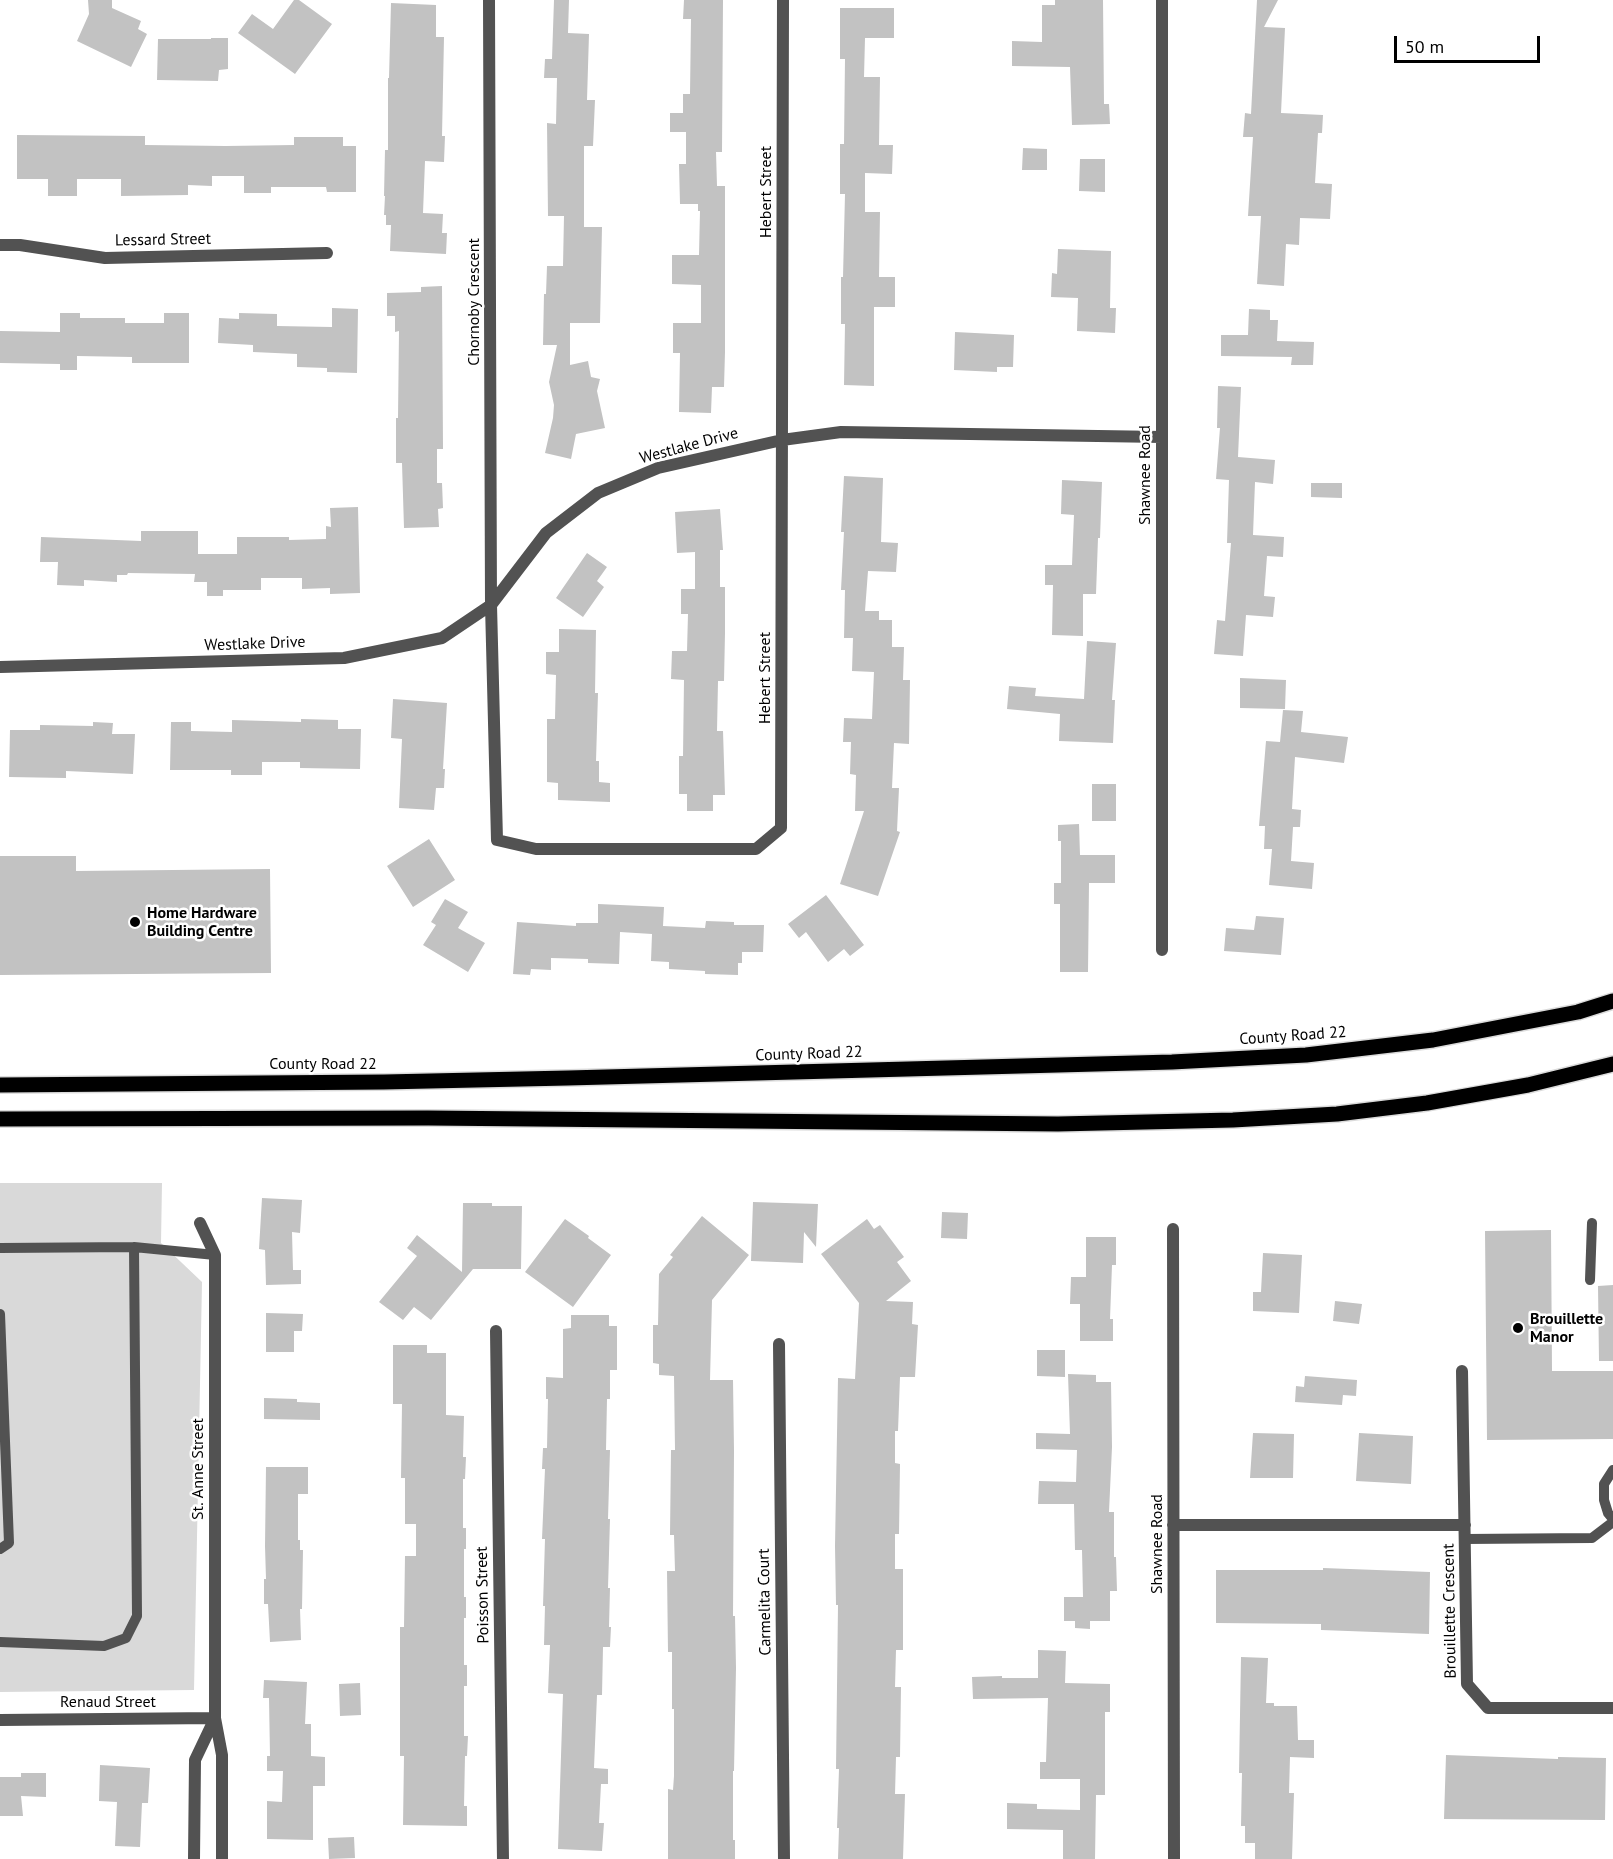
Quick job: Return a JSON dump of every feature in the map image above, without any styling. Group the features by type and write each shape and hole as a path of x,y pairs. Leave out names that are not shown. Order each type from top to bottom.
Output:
{"main road":[{"name":"County Road 22","path":"0,1085 557,1078 1294,1056 1433,1040 1578,1012 1613,1001"},
{"path":"0,1119 428,1118 1058,1124 1233,1120 1337,1114 1427,1104 1528,1085 1613,1064"}],"street":[{"name":"Chornoby Crescent","path":"489,0 491,605"},
{"name":"Hebert Street","path":"491,605 497,840 536,849 756,849 781,828 783,0"},
{"name":"Shawnee Road","path":"1162,0 1162,950"},
{"name":"Lessard Street","path":"0,245 20,245 105,258 327,253"},
{"name":"Westlake Drive","path":"0,667 344,658 442,638 491,605 546,532 598,493 658,468 782,440 841,432 1162,437"},
{"name":"St. Anne Street","path":"200,1223 214,1255 215,1718 222,1755 222,1859"},
{"name":"Shawnee Road","path":"1173,1229 1174,1859"},
{"name":"Poisson Street","path":"496,1331 503,1859"},
{"name":"Carmelita Court","path":"779,1344 784,1859"},
{"name":"Brouillette Crescent","path":"1462,1371 1467,1684 1488,1708 1613,1708"},
{"name":"Brouillette Crescent","path":"1173,1526 1464,1525"},
{"name":"St. Anne Street","path":"194,1859 195,1760 215,1718"},
{"name":"Renaud Street","path":"0,1720 215,1718"}],"lane":[{"path":"1590,1280 1592,1223"},
{"path":"0,1642 104,1646 126,1638 137,1616 134,1247"},
{"path":"0,1248 134,1247 214,1255"},
{"path":"0,1314 9,1543 0,1549"},
{"path":"1465,1539 1592,1538 1613,1521 1604,1500 1604,1484 1613,1470"}],"shaded area":[{"path":"0,1183 162,1183 161,1243 202,1282 194,1690 0,1692"}],"building":[{"path":"88,0 112,0 112,8 141,21 138,29 147,34 131,67 77,41 89,14"},
{"path":"294,0 299,0 332,24 295,74 238,33 252,14 273,29"},
{"path":"554,0 569,0 568,33 589,34 587,100 595,100 593,146 584,146 584,227 602,227 600,323 570,323 570,365 588,361 591,377 600,379 597,391 605,428 576,434 571,459 545,453 553,418 554,405 549,382 557,345 543,345 544,294 546,294 547,266 563,266 564,216 548,216 547,123 556,124 557,78 544,78 545,59 552,59"},
{"path":"684,0 723,0 722,152 716,152 717,186 725,186 724,387 712,387 711,413 679,412 680,353 673,353 673,323 701,323 701,285 672,284 672,255 699,255 700,211 698,211 698,204 680,204 679,164 686,164 686,132 670,132 670,113 683,113 683,94 690,94 691,19 683,19"},
{"path":"1055,0 1103,0 1104,104 1109,104 1110,124 1072,125 1070,67 1012,66 1012,41 1042,42 1042,5 1055,5"},
{"path":"1257,0 1278,0 1264,27 1285,28 1281,113 1323,115 1322,133 1318,133 1315,183 1332,184 1330,219 1300,218 1299,245 1286,244 1284,286 1257,284 1261,216 1248,216 1253,137 1243,137 1245,113 1251,114"},
{"path":"391,3 436,5 436,37 444,37 442,136 445,136 444,162 425,161 423,213 443,214 442,233 447,233 446,254 390,251 391,225 386,225 384,196 385,150 388,150"},
{"path":"840,8 894,8 894,38 865,38 864,77 880,77 879,145 893,145 892,174 865,173 865,212 880,212 879,277 895,277 895,307 874,307 874,386 844,385 845,324 841,324 841,277 843,277 845,194 840,194 840,144 844,144 845,59 840,59"},
{"path":"228,38 228,69 219,70 218,81 157,80 158,39"},
{"path":"17,135 145,136 145,145 226,146 294,145 294,137 343,137 343,146 356,146 356,192 327,192 326,187 271,187 271,193 244,193 244,176 212,176 212,186 188,185 188,195 121,196 121,179 77,179 77,196 48,196 48,179 17,179"},
{"path":"1023,148 1047,149 1047,170 1022,170"},
{"path":"1080,159 1105,159 1105,192 1079,191"},
{"path":"1058,249 1111,251 1110,308 1116,308 1115,333 1077,331 1078,298 1051,297 1052,273 1057,274"},
{"path":"442,286 443,449 437,449 437,483 442,483 443,508 438,509 439,527 404,528 402,463 396,463 399,331 395,332 395,316 387,316 387,293 421,292 421,287"},
{"path":"332,308 358,309 357,373 327,372 327,368 297,367 297,354 253,352 253,345 218,343 219,318 239,319 239,313 277,314 277,326 332,327"},
{"path":"1249,309 1270,310 1270,320 1278,320 1277,341 1314,342 1313,365 1291,365 1292,357 1221,356 1221,335 1248,335"},
{"path":"60,313 80,313 80,318 125,318 125,323 164,323 164,313 189,313 189,363 132,363 132,357 77,356 77,370 60,370 60,364 0,363 0,331 60,332"},
{"path":"955,332 1014,335 1013,367 997,367 997,372 954,370"},
{"path":"1218,386 1241,387 1238,457 1275,460 1273,484 1255,482 1253,535 1284,537 1283,557 1267,556 1264,596 1275,597 1273,617 1246,615 1243,656 1214,654 1217,620 1225,621 1231,543 1227,543 1229,480 1216,479 1220,428 1217,428"},
{"path":"844,476 883,478 881,542 898,543 896,572 868,571 865,611 879,611 879,620 892,620 892,647 904,647 903,680 910,680 909,744 894,743 892,788 899,788 897,831 900,832 878,896 840,884 864,811 855,811 856,775 850,774 851,742 843,742 844,718 872,719 874,672 852,671 853,638 844,638 845,590 841,590 844,532 841,532"},
{"path":"1062,480 1102,482 1096,594 1083,594 1083,636 1052,635 1053,585 1045,585 1045,565 1072,565 1074,515 1061,514"},
{"path":"1311,483 1342,483 1342,498 1311,497"},
{"path":"358,507 360,593 330,594 330,588 302,589 302,578 261,578 261,590 223,590 223,596 207,596 207,582 194,582 195,574 128,573 117,575 117,582 84,580 84,586 57,585 58,562 40,562 41,537 141,541 141,531 198,531 198,554 237,554 237,537 289,537 289,540 326,539 326,526 331,527 330,508"},
{"path":"720,509 723,550 720,550 720,587 725,587 725,633 724,681 718,681 717,731 723,731 725,795 713,795 713,811 687,811 687,794 679,794 679,756 683,756 684,680 671,679 672,651 687,651 688,614 681,614 681,589 695,589 695,552 677,553 675,512"},
{"path":"587,553 607,567 597,581 604,587 583,617 556,598"},
{"path":"559,629 596,630 595,693 598,693 596,761 599,761 599,782 610,783 610,802 558,800 558,783 547,782 547,719 555,719 556,675 546,674 546,652 559,652"},
{"path":"1087,641 1116,643 1112,700 1115,700 1113,743 1059,741 1060,714 1007,709 1009,686 1036,688 1035,696 1084,699"},
{"path":"1240,678 1286,680 1285,709 1240,708"},
{"path":"393,699 447,703 444,788 436,788 434,810 399,808 402,739 391,738"},
{"path":"1283,710 1303,711 1301,732 1348,737 1344,763 1295,757 1292,809 1301,810 1300,827 1293,827 1291,861 1314,863 1312,889 1269,885 1272,849 1264,849 1265,826 1259,826 1266,741 1280,742"},
{"path":"301,719 338,720 338,729 361,729 360,769 300,768 300,762 262,762 262,775 231,775 231,770 170,770 171,722 191,722 191,731 232,732 232,720 301,722"},
{"path":"93,722 113,723 112,734 135,734 133,774 66,771 66,778 9,777 10,730 40,730 40,725 93,726"},
{"path":"1092,784 1116,784 1116,821 1092,821"},
{"path":"1079,824 1080,855 1115,855 1115,883 1089,883 1088,972 1060,972 1060,904 1054,904 1054,883 1061,883 1061,841 1058,841 1058,825"},
{"path":"429,839 455,880 413,907 387,866"},
{"name":"Home Hardware Building Centre","path":"0,856 76,856 76,871 270,869 271,973 0,975"},
{"path":"826,895 864,945 850,956 844,949 828,962 806,932 799,938 788,924"},
{"path":"445,899 468,912 458,928 485,943 468,972 423,945 436,925 431,922"},
{"path":"598,904 664,907 663,926 705,928 706,921 734,922 734,925 764,925 763,952 742,952 742,963 738,963 738,975 705,974 705,971 669,969 669,962 651,961 652,934 620,932 619,964 588,963 588,959 551,958 551,970 531,969 530,975 513,974 517,922 576,926 576,923 598,923"},
{"path":"1256,916 1284,918 1281,955 1224,951 1226,928 1254,930"},
{"path":"262,1198 302,1200 300,1233 292,1232 293,1270 301,1270 301,1284 266,1285 265,1250 259,1249"},
{"path":"753,1202 818,1204 816,1247 804,1232 803,1263 751,1261"},
{"path":"463,1203 522,1206 521,1269 473,1269 431,1320 414,1307 403,1320 379,1302 417,1256 407,1248 417,1235 462,1272"},
{"path":"942,1212 968,1213 967,1239 941,1238"},
{"path":"702,1216 749,1255 712,1300 710,1380 733,1380 733,1616 735,1616 736,1668 733,1840 735,1840 735,1859 668,1859 668,1789 673,1790 674,1776 674,1709 672,1709 672,1652 668,1652 667,1571 675,1571 674,1535 670,1535 671,1450 675,1450 674,1376 659,1375 659,1364 653,1363 653,1325 658,1325 659,1274 673,1257 670,1255"},
{"path":"565,1219 611,1255 573,1307 525,1272"},
{"path":"867,1219 874,1229 880,1225 904,1257 897,1262 911,1281 886,1301 913,1302 912,1324 918,1325 915,1377 900,1377 898,1431 895,1431 895,1463 900,1464 899,1534 895,1534 895,1569 903,1569 903,1650 896,1650 895,1687 901,1687 900,1757 896,1757 895,1794 905,1794 903,1859 838,1859 839,1769 836,1769 838,1605 836,1605 835,1546 838,1378 855,1379 859,1303 821,1254"},
{"name":"Brouillette Manor","path":"1551,1230 1552,1371 1613,1371 1613,1439 1487,1440 1485,1231"},
{"path":"1086,1237 1116,1237 1116,1265 1112,1265 1110,1319 1113,1319 1113,1341 1080,1341 1080,1304 1070,1304 1071,1277 1086,1277"},
{"path":"1263,1253 1302,1255 1299,1313 1253,1311 1253,1292 1261,1292"},
{"path":"1613,1285 1613,1361 1599,1361 1598,1286"},
{"path":"1335,1301 1362,1304 1359,1324 1333,1321"},
{"path":"266,1313 303,1314 302,1331 294,1331 294,1352 266,1352"},
{"path":"571,1315 609,1315 609,1326 617,1326 617,1370 610,1370 610,1399 607,1399 606,1450 610,1450 608,1588 610,1588 610,1647 603,1647 602,1695 597,1695 594,1768 608,1769 608,1784 601,1784 599,1823 604,1823 602,1851 558,1849 563,1694 548,1693 550,1645 544,1645 545,1539 542,1539 545,1469 542,1469 543,1448 547,1448 546,1377 563,1378 563,1329 571,1328"},
{"path":"393,1345 427,1345 427,1353 446,1353 446,1415 464,1416 463,1457 466,1457 465,1479 463,1479 463,1528 466,1528 464,1597 466,1597 466,1618 464,1618 464,1665 467,1665 467,1686 464,1686 464,1736 468,1736 467,1756 465,1756 464,1806 467,1806 467,1826 403,1825 404,1756 400,1756 400,1627 404,1627 405,1556 416,1556 416,1524 405,1524 405,1478 401,1478 402,1404 393,1404"},
{"path":"1037,1350 1065,1350 1065,1377 1037,1376"},
{"path":"1068,1374 1096,1375 1096,1382 1111,1382 1112,1447 1109,1512 1114,1512 1117,1591 1110,1591 1110,1621 1090,1621 1090,1629 1075,1628 1075,1621 1064,1621 1064,1597 1083,1597 1082,1550 1075,1550 1074,1504 1038,1504 1039,1481 1076,1482 1077,1450 1036,1449 1036,1433 1070,1434"},
{"path":"1305,1376 1357,1380 1356,1396 1343,1395 1342,1405 1295,1402 1296,1386 1304,1387"},
{"path":"264,1398 297,1399 297,1402 320,1403 320,1420 264,1419"},
{"path":"1253,1433 1294,1434 1293,1478 1250,1478"},
{"path":"1359,1433 1413,1436 1411,1484 1356,1481"},
{"path":"266,1467 308,1467 308,1494 298,1494 298,1540 300,1540 300,1550 303,1550 301,1640 270,1642 268,1604 264,1604"},
{"path":"1323,1568 1430,1572 1429,1634 1321,1630 1321,1624 1216,1623 1216,1570 1323,1570"},
{"path":"1038,1650 1066,1651 1065,1683 1110,1684 1110,1712 1105,1712 1105,1795 1096,1795 1095,1859 1063,1859 1063,1830 1007,1829 1007,1803 1037,1804 1037,1809 1080,1810 1080,1779 1040,1779 1040,1762 1046,1762 1048,1698 973,1699 972,1677 1038,1678"},
{"path":"1241,1657 1268,1658 1266,1703 1274,1703 1274,1706 1297,1706 1298,1740 1314,1740 1314,1758 1290,1757 1289,1793 1294,1793 1292,1859 1255,1859 1255,1843 1245,1843 1245,1826 1241,1826 1242,1773 1239,1773"},
{"path":"264,1680 307,1682 305,1724 311,1724 311,1756 325,1757 325,1786 313,1786 313,1840 267,1839 267,1801 282,1802 283,1771 267,1771 267,1756 270,1756 269,1698 263,1698"},
{"path":"360,1683 361,1715 340,1716 339,1684"},
{"path":"1446,1755 1558,1759 1558,1757 1606,1758 1605,1820 1444,1819"},
{"path":"100,1765 150,1768 148,1803 142,1803 140,1847 115,1846 117,1802 99,1801"},
{"path":"21,1773 46,1773 46,1797 21,1796 23,1816 0,1816 0,1777 21,1777"},
{"path":"354,1837 355,1858 329,1859 328,1838"}],"place":[{"name":"Home Hardware Building Centre","path":"135,922"},
{"name":"Brouillette Manor","path":"1518,1328"}]}
